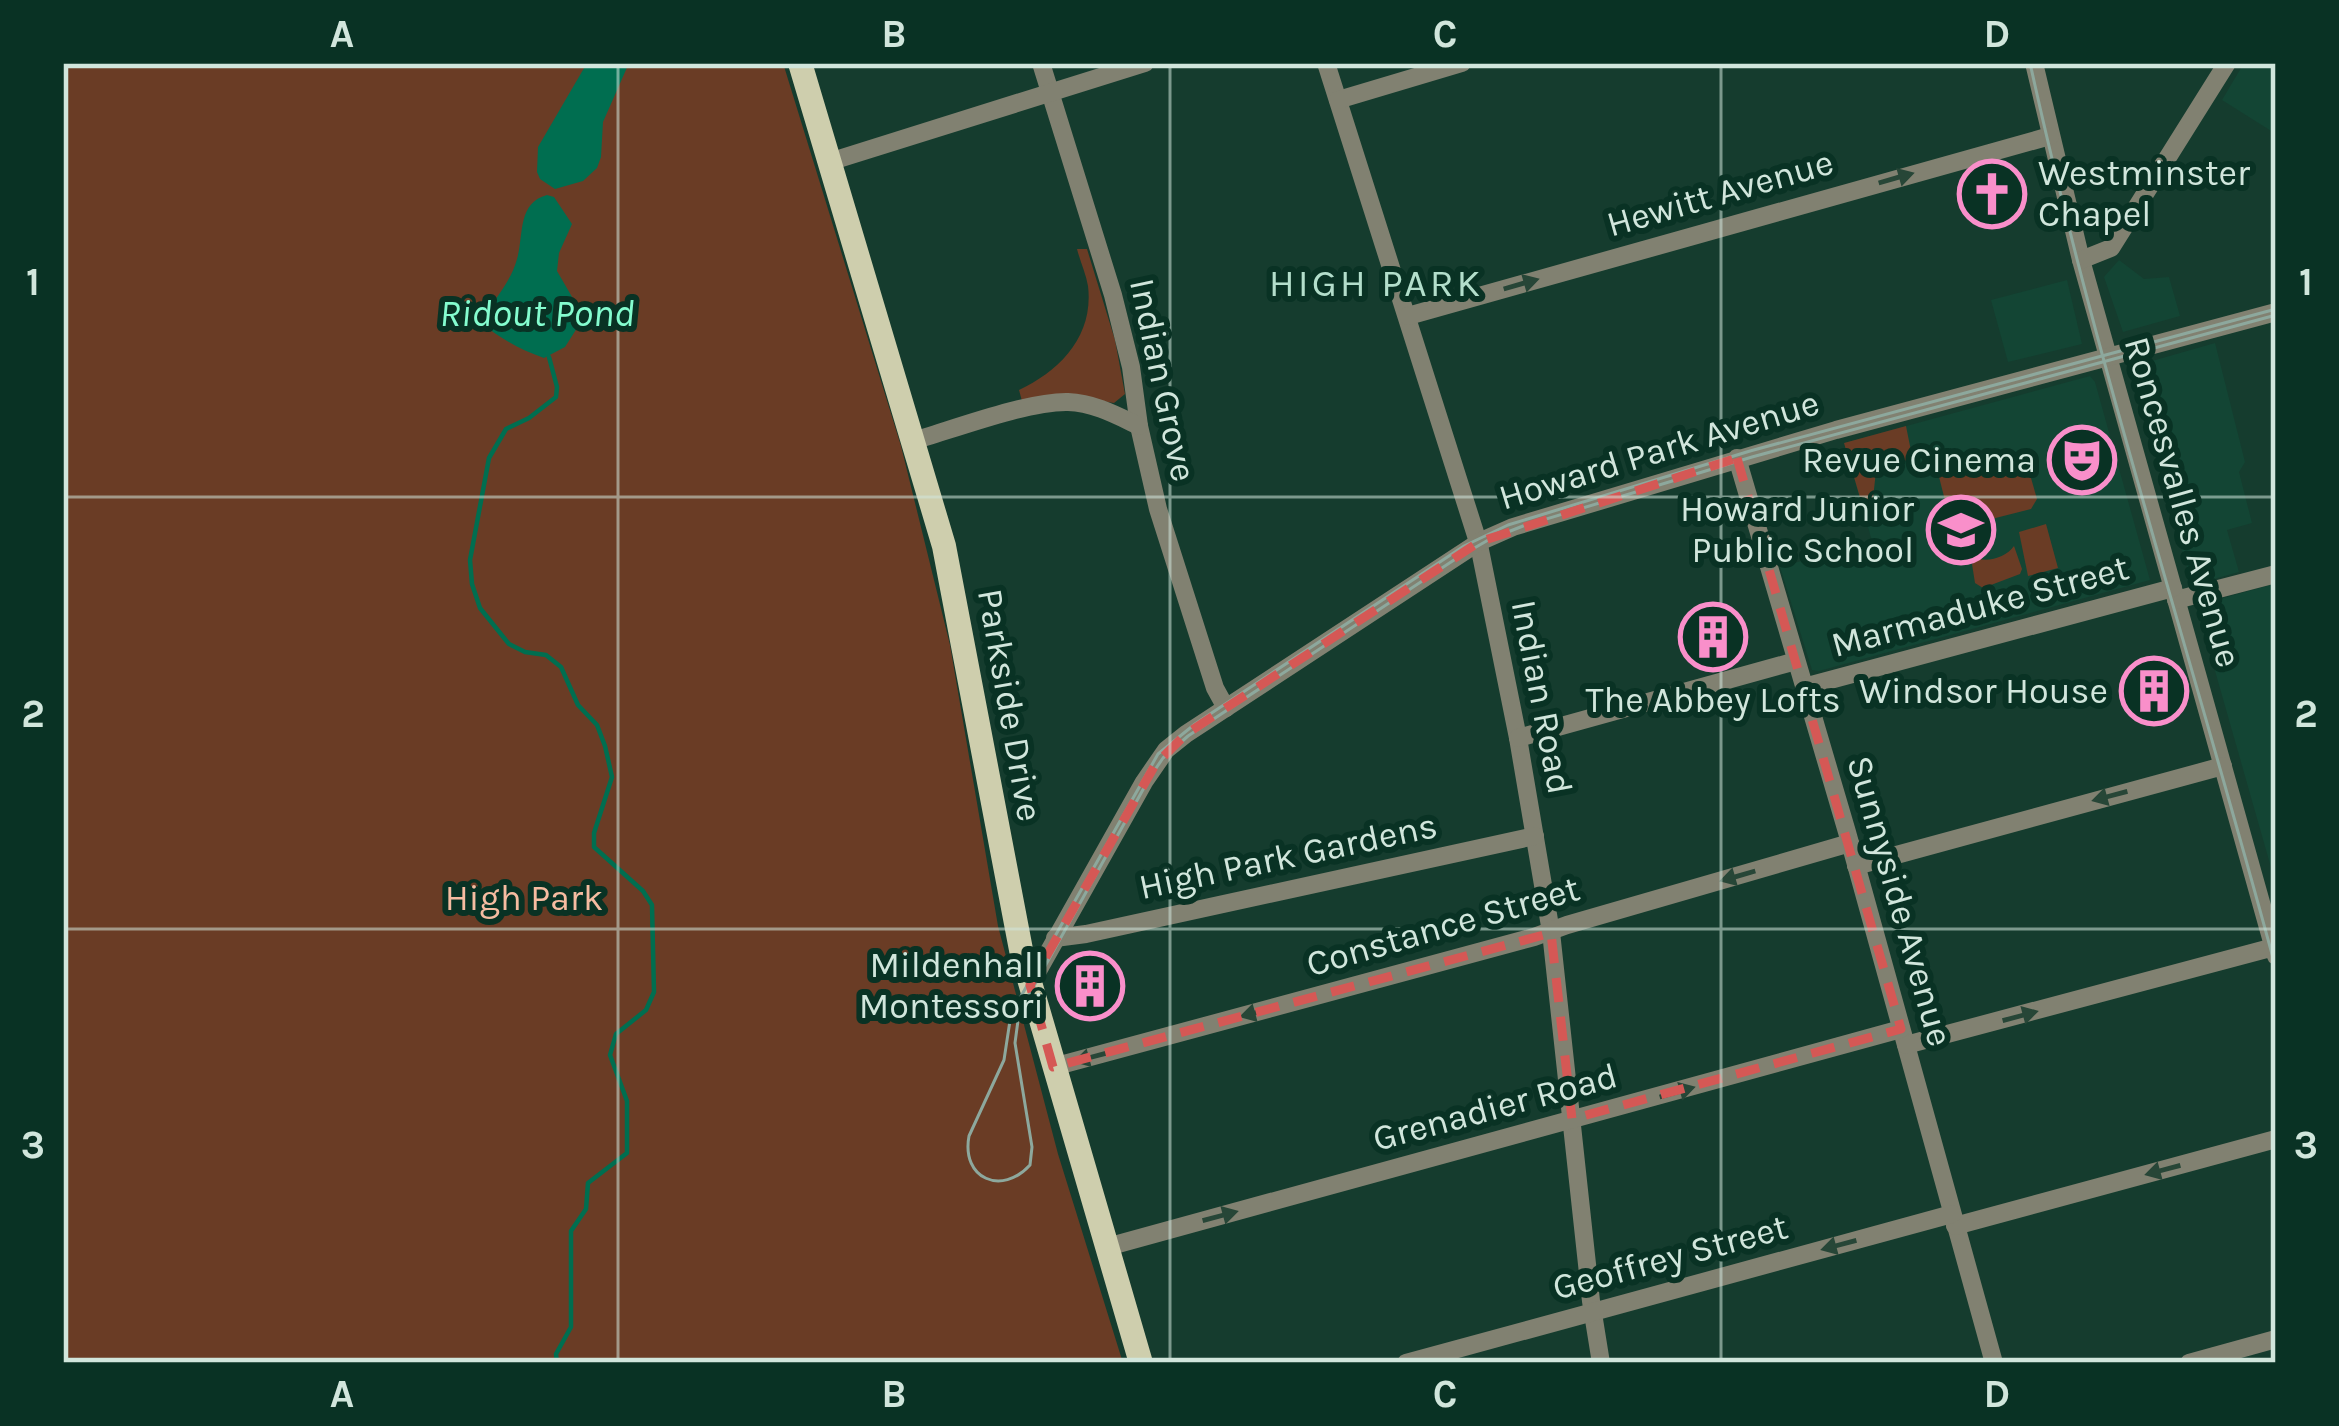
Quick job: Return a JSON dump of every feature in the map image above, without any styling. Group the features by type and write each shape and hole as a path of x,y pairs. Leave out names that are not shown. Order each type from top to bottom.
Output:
{"main road":[{"name":"Parkside Drive","path":"800,63 944,546 1012,912 1141,1363"}],"street":[{"name":"Indian Grove","path":"1041,63 1124,332 1138,426 1165,532 1215,688 1226,708"},
{"path":"829,162 1145,63"},
{"name":"Indian Road","path":"1326,63 1479,542 1551,932 1601,1363"},
{"path":"1338,100 1462,63"},
{"name":"Roncesvalles Avenue","path":"2034,63 2081,260 2271,920 2275,951"},
{"path":"2081,260 2111,248 2228,63"},
{"name":"Hewitt Avenue","path":"1408,316 2050,136"},
{"name":"Howard Park Avenue","path":"1030,985 1154,765 1176,742 1479,542 1513,527 1737,458 2276,312"},
{"path":"913,442 1033,406 1066,402 1106,411 1138,426"},
{"name":"Sunnyside Avenue","path":"1737,458 1994,1363"},
{"name":"Marmaduke Street","path":"1804,687 2080,613 2276,574"},
{"name":"Marmaduke Street","path":"1518,738 1796,661"},
{"path":"1856,866 2223,766"},
{"name":"High Park Gardens","path":"1055,938 1535,836"},
{"name":"Constance Street","path":"1054,1067 1551,932 1850,844"},
{"name":"Grenadier Road","path":"1107,1247 1572,1119 2275,951"},
{"name":"Geoffrey Street","path":"1406,1363 2276,1139"},
{"path":"2189,1363 2276,1340"}],"highlighted area":[{"path":"1737,458 1901,1029 1572,1119 1551,933 1053,1067 1030,985 1155,765 1186,734 1479,542"}],"shaded area":[{"path":"2244,63 2276,63 2276,134 2222,100"},
{"path":"2119,260 2144,279 2169,277 2180,316 2123,332 2104,277"},
{"path":"2067,280 2082,344 2008,362 1991,300"},
{"path":"2215,343 2245,462 2239,472 2252,523 2227,530 2239,572 2199,583 2190,578 2131,367"},
{"name":"Howard Junior Public School","path":"2090,376 2150,580 1812,670 1780,567 1872,541 1844,443"},
{"path":"2274,584 2276,885 2198,611 2202,604"}],"green space":[{"name":"High Park","path":"63,63 783,63 901,446 950,645 998,926 1058,1154 1123,1363 63,1363"},
{"path":"1077,249 1087,249 1115,340 1125,394 1114,403 1068,396 1022,401 1019,390 1060,362 1086,321 1088,286"},
{"path":"1906,426 1910,459 1889,462 1876,471 1871,517 1866,518 1844,443"},
{"path":"2015,453 2025,457 2037,499 2031,509 1968,525 1949,516 1938,473"},
{"path":"2046,524 2058,568 2028,576 2019,532"},
{"path":"2014,546 2020,574 1983,588 1975,583 1972,564 1998,557"}],"water":[{"path":"587,63 629,63 603,122 597,168 583,181 555,189 537,172 538,147"},
{"name":"Ridout Pond","path":"547,195 554,197 572,224 557,271 575,302 579,325 565,347 544,358 497,335 482,324 482,317 514,267 526,212"}],"waterway":[{"path":"549,357 556,397 506,429 489,458 470,560 472,584 480,608 509,644 546,655 561,667 578,705 597,725 612,777 594,847 652,905 654,992 646,1010 616,1034 610,1055 627,1101 627,1153 588,1183 586,1209 571,1231 571,1327 556,1354 557,1363"}],"tram line":[{"path":"2030,63 2085,291 2276,969"},
{"path":"2276,309 1750,451 1508,525 1464,546 1195,724 1158,754 1011,1014 1004,1060 969,1136 971,1163 977,1172 996,1181 1008,1180 1030,1165 1032,1147 1015,1043 1019,1013 1163,758 1188,736 1457,558 1523,526 1752,457 2276,315"}],"place":[{"name":"Westminster Chapel","path":"1992,194"},
{"name":"Revue Cinema","path":"2082,460"},
{"name":"Howard Junior Public School","path":"1961,530"},
{"name":"The Abbey Lofts","path":"1713,637"},
{"name":"Windsor House","path":"2154,691"},
{"name":"Mildenhall Montessori","path":"1090,986"}],"district":[{"name":"HIGH PARK","path":"1376,283"}]}
